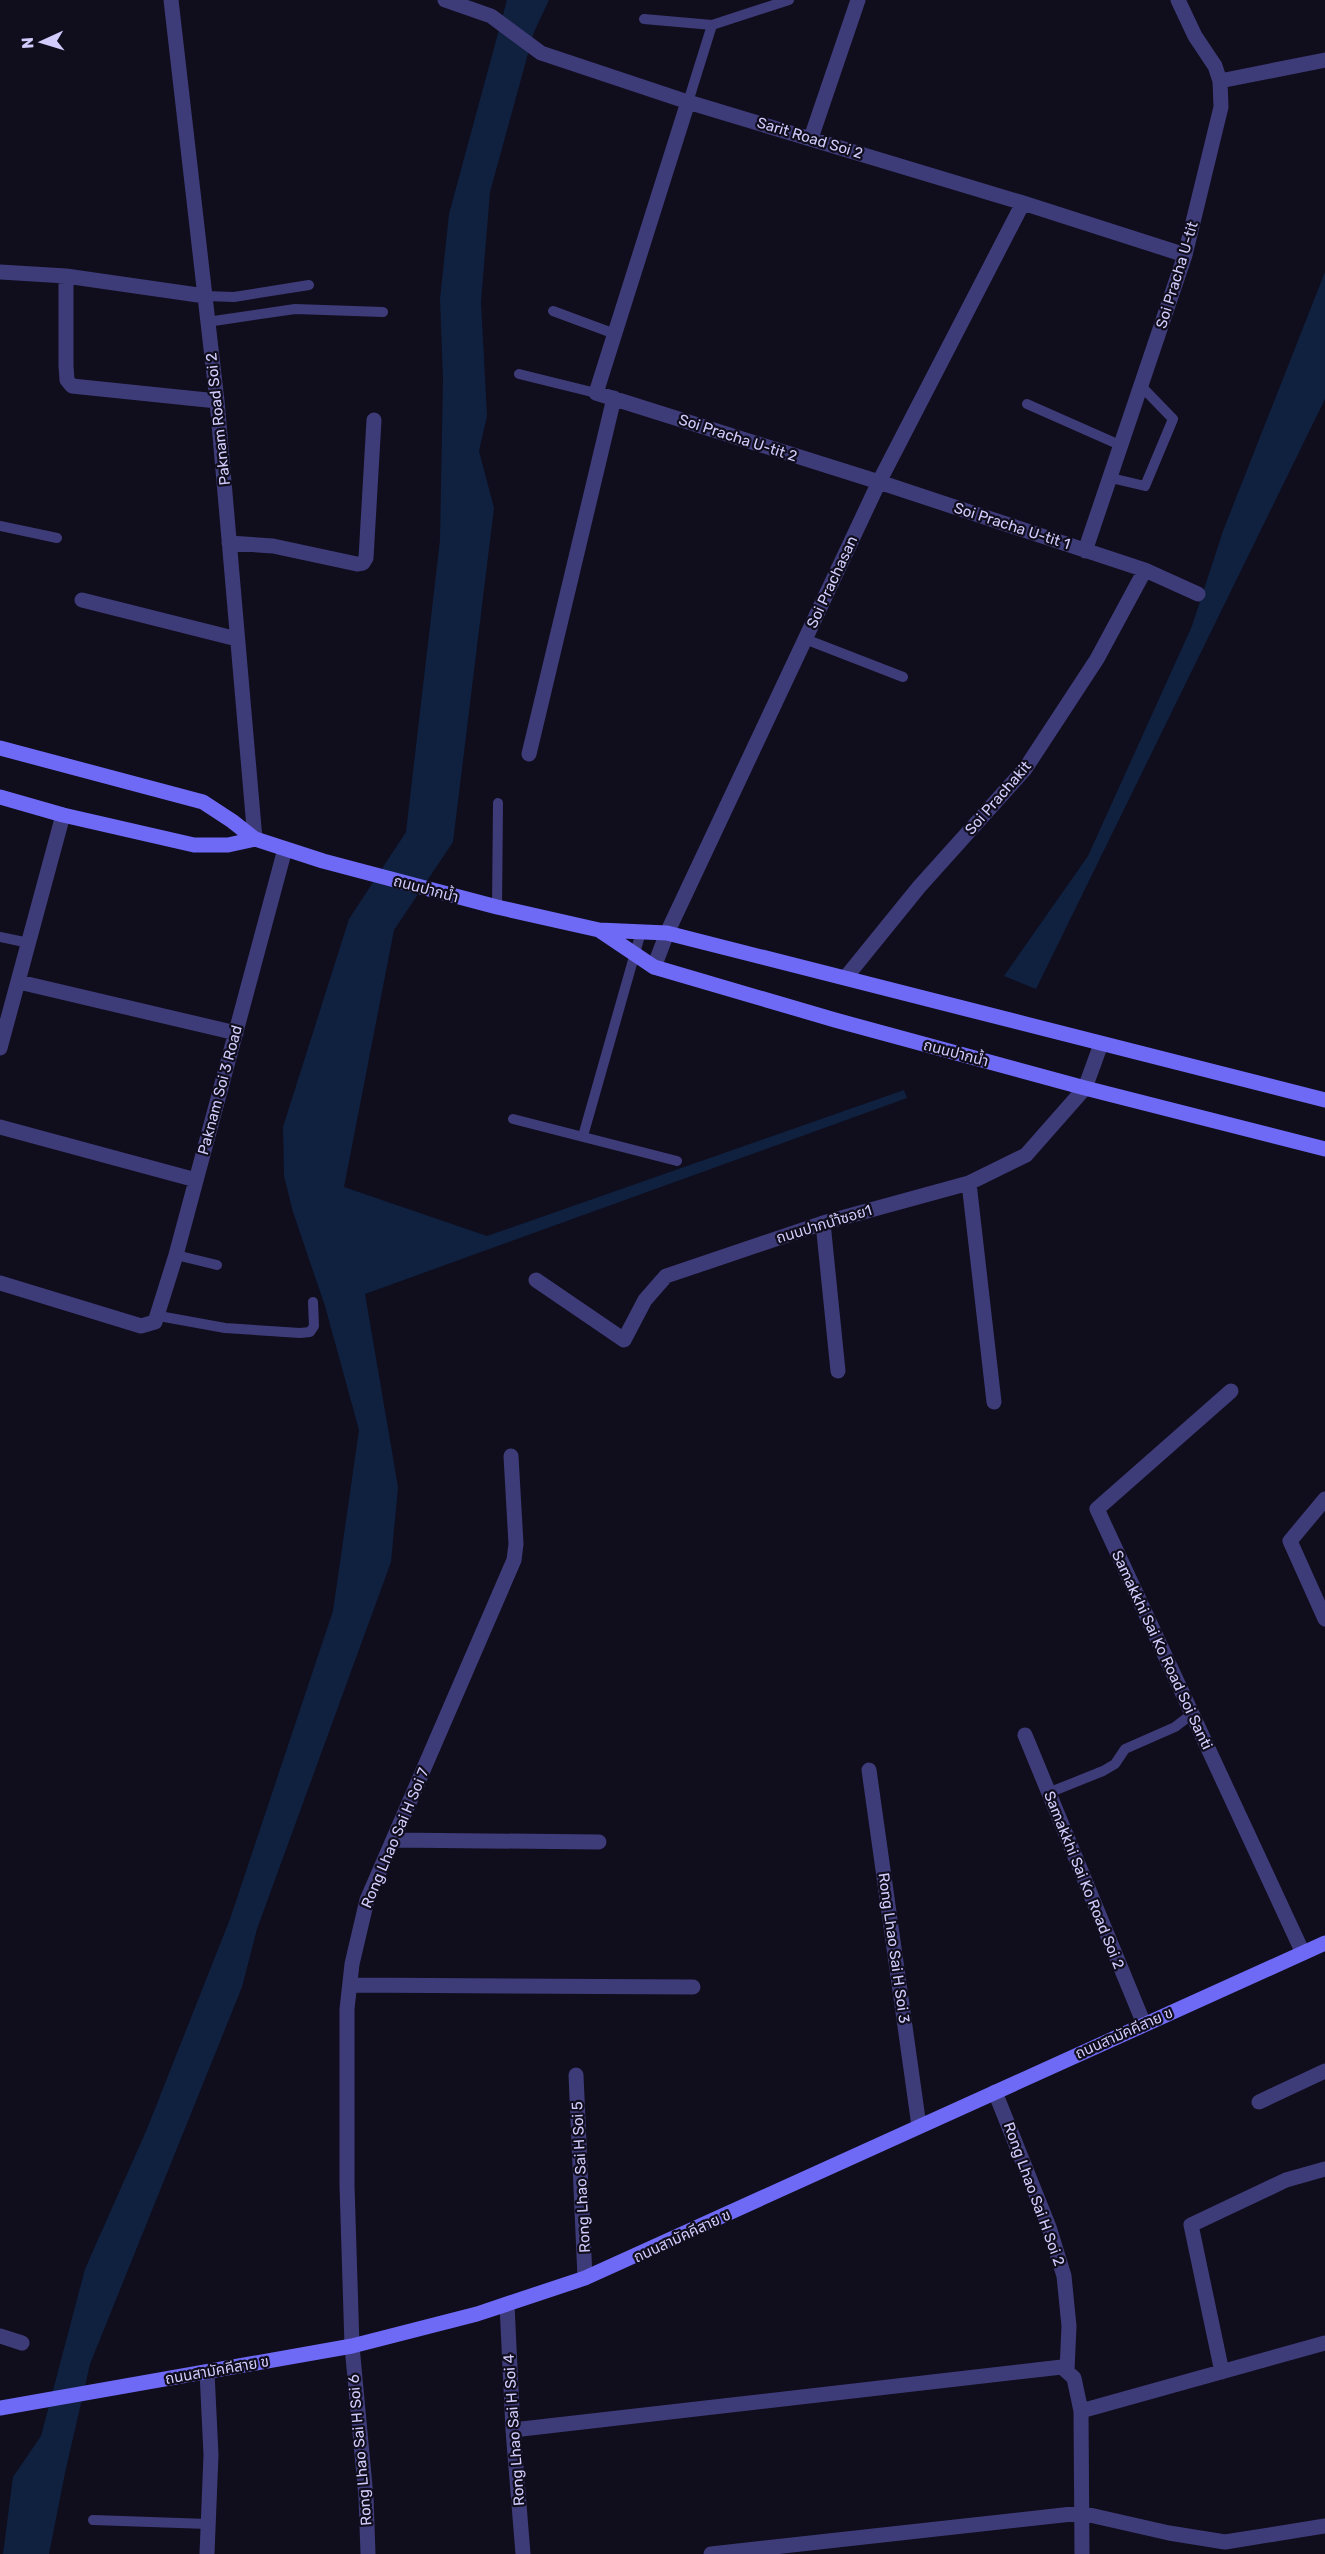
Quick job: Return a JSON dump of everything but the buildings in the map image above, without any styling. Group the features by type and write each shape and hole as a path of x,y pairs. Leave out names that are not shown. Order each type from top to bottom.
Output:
{"street":[{"name":"Paknam Road Soi 2","path":"171,0 217,401 255,839"},
{"name":"Sarit Road Soi 2","path":"446,0 491,16 541,53 688,102 1023,203 1185,255"},
{"path":"811,138 858,0"},
{"name":"Soi Pracha U-tit","path":"1085,551 1185,255 1221,107 1220,81 1215,66 1195,36 1178,0"},
{"path":"1220,81 1325,60"},
{"path":"596,393 688,102"},
{"name":"Soi Prachasan","path":"654,967 667,933 879,482 1023,203"},
{"path":"0,272 66,276 204,296"},
{"path":"66,276 66,366 67,380 72,386 149,396 217,401"},
{"name":"Soi Pracha U-tit 2","path":"596,393 879,482"},
{"path":"529,754 614,398"},
{"path":"229,543 273,546 357,564 363,562 366,558 374,420"},
{"name":"Soi Pracha U-tit 1","path":"879,482 1145,570 1198,594"},
{"name":"Soi Prachakit","path":"846,977 919,887 1025,769 1098,659 1145,570"},
{"path":"82,600 237,639"},
{"name":"ถนนปากน้ำ","path":"0,748 203,802 255,839 323,861 464,899 599,930 667,933 1325,1100"},
{"name":"ถนนปากน้ำ","path":"0,797 63,815 194,845 228,845 255,839"},
{"path":"0,1048 63,815"},
{"name":"Paknam Soi 3 Road","path":"153,1321 176,1255 285,849"},
{"name":"ถนนปากน้ำ","path":"599,930 654,967 835,1020 1085,1088 1325,1149"},
{"path":"19,982 236,1033"},
{"name":"ถนนปากนำ้ซอย1","path":"536,1280 624,1340 645,1300 666,1276 823,1223 969,1183 1026,1155 1085,1088 1101,1044"},
{"path":"0,1128 196,1180"},
{"path":"969,1183 994,1402"},
{"path":"823,1223 838,1371"},
{"path":"0,1283 153,1321"},
{"name":"Samakkhi Sai Ko Road Soi Santi","path":"1231,1391 1097,1509 1303,1953"},
{"name":"Rong Lhao Sai H Soi 7","path":"352,2346 346,2106 347,2009 357,1938 367,1900 514,1560 516,1544 511,1456"},
{"path":"1325,1499 1290,1541 1325,1618"},
{"name":"Samakkhi Sai Ko Road Soi 2","path":"1025,1735 1144,2024"},
{"name":"Rong Lhao Sai H Soi 3","path":"869,1770 919,2126"},
{"path":"394,1840 599,1842"},
{"name":"ถนนสามัคคีสาย ข","path":"0,2408 352,2346 507,2306 623,2263 919,2126 1325,1943"},
{"path":"350,1985 693,1987"},
{"path":"1258,2102 1325,2070"},
{"name":"Rong Lhao Sai H Soi 5","path":"576,2075 585,2278"},
{"name":"Rong Lhao Sai H Soi 2","path":"995,2092 1049,2228 1064,2276 1068,2326 1067,2370"},
{"path":"1222,2372 1191,2225 1286,2181 1325,2169"},
{"name":"Rong Lhao Sai H Soi 4","path":"507,2306 513,2430 523,2554"},
{"path":"0,2336 22,2343"},
{"path":"1081,2411 1325,2343"},
{"name":"Rong Lhao Sai H Soi 6","path":"352,2346 366,2497 368,2554"},
{"path":"513,2430 1058,2366 1067,2370 1074,2378 1081,2411 1082,2554"},
{"path":"207,2372 211,2455 207,2554"},
{"path":"711,2554 1081,2513 1169,2533 1226,2542 1325,2526"}],"lane":[{"path":"644,19 712,25 789,0"},
{"path":"688,102 712,25"},
{"path":"204,296 234,297 309,285"},
{"path":"207,322 295,309 383,312"},
{"path":"553,311 615,334"},
{"path":"519,374 596,393"},
{"path":"1111,478 1145,486 1173,419 1142,387"},
{"path":"1027,404 1122,446"},
{"path":"0,526 57,538"},
{"path":"806,639 903,677"},
{"path":"498,803 498,907"},
{"path":"583,1136 641,932"},
{"path":"0,937 29,943"},
{"path":"513,1119 677,1161"},
{"path":"176,1255 217,1265"},
{"path":"153,1321 225,1328 310,1332 314,1326 314,1302"},
{"path":"1048,1793 1109,1768 1115,1764 1125,1749 1176,1727 1192,1714"},
{"path":"93,2520 208,2524"}],"water":[{"path":"507,0 549,0 534,32 490,192 481,302 487,416 479,451 494,508 453,842 394,930 344,1187 487,1236 904,1090 907,1098 365,1294 398,1487 391,1562 257,1929 242,1987 90,2364 49,2554 3,2554 13,2477 41,2436 85,2269 147,2129 230,1919 333,1611 359,1430 325,1306 293,1212 284,1176 283,1127 349,919 406,832 440,540 443,378 440,299 449,214"},
{"path":"1325,272 1325,399 1036,989 1004,976 1088,856 1192,626 1223,531"}]}
